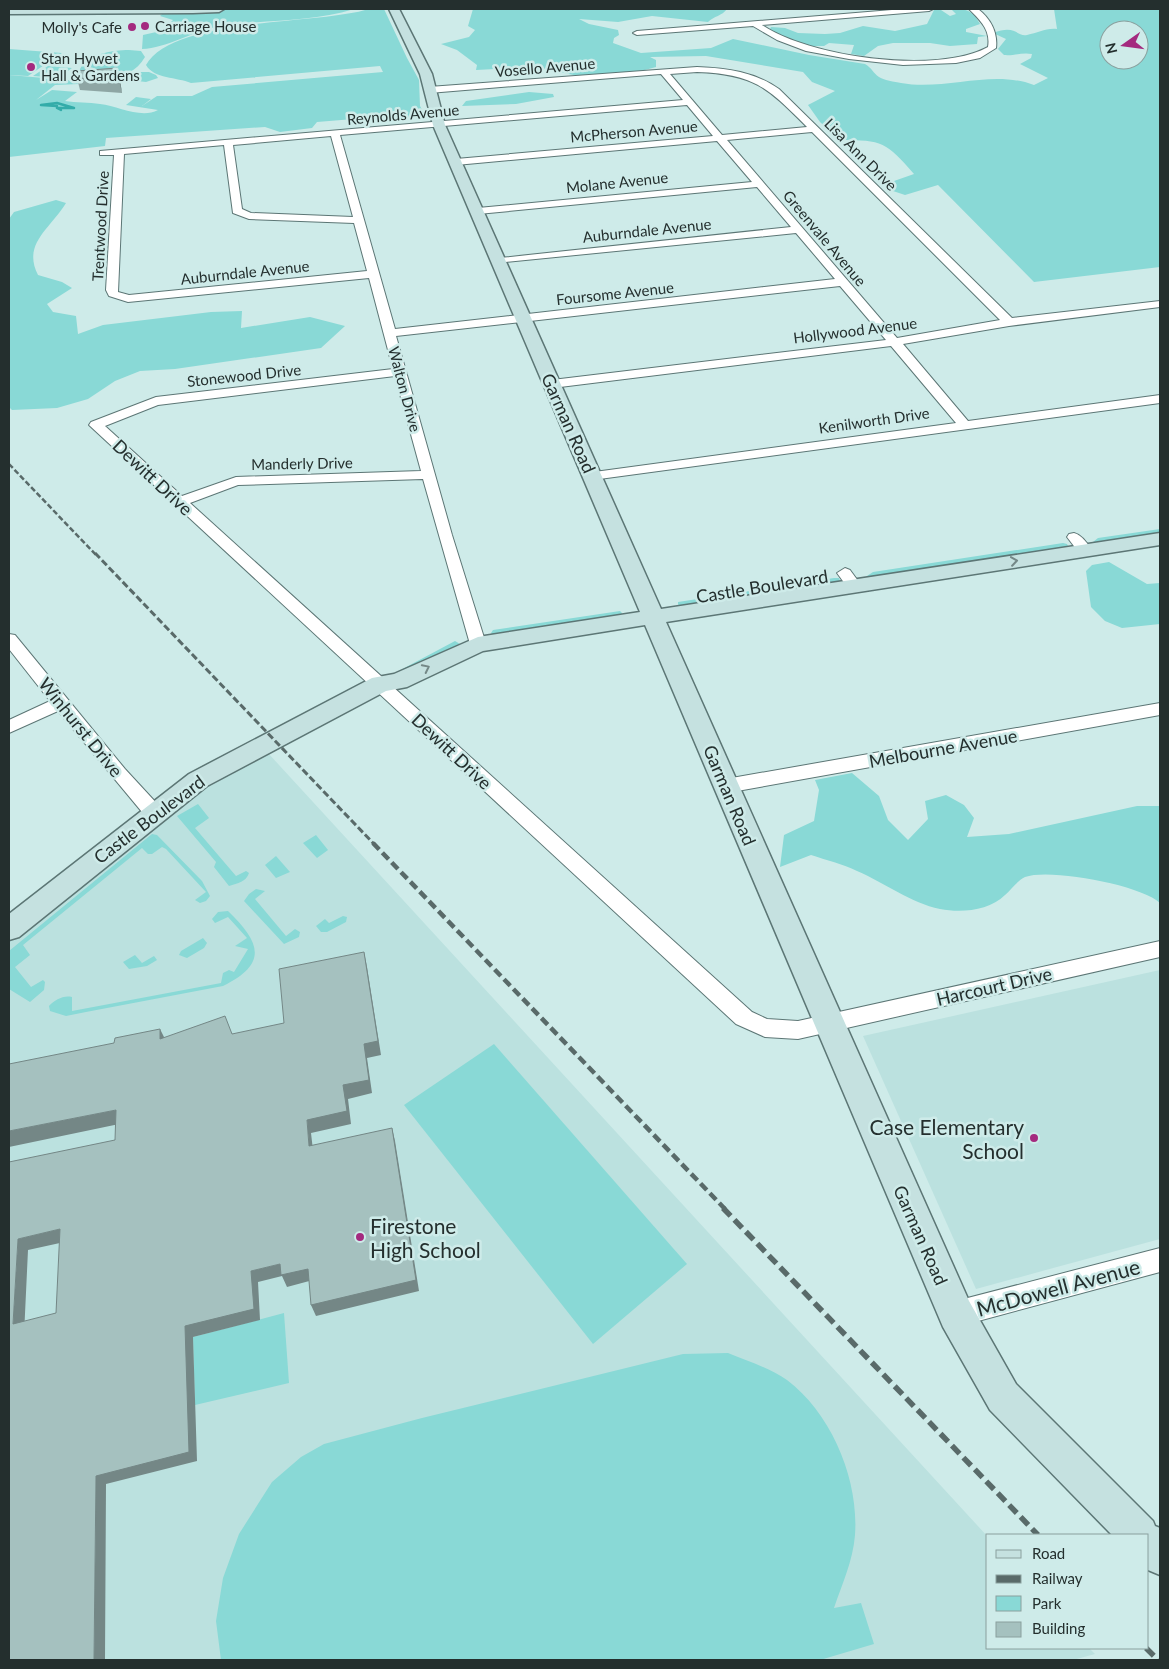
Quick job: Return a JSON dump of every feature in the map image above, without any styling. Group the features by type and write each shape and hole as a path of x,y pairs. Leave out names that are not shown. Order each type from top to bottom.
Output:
{"street":[{"path":"9,11 26,9 109,9 167,12 219,9"},
{"name":"Garman Road","path":"394,9 423,65 440,125 828,1023 956,1314 1003,1397 1138,1534"},
{"path":"637,33 929,9"},
{"path":"754,23 786,42 841,56 885,61 948,61 975,57 992,48 987,23 973,9"},
{"name":"Vosello Avenue","path":"429,90 663,71"},
{"name":"Greenvale Avenue","path":"663,71 964,424"},
{"name":"Lisa Ann Drive","path":"663,71 715,71 754,79 772,87 1009,322"},
{"name":"Reynolds Avenue","path":"103,153 689,102"},
{"name":"McPherson Avenue","path":"456,162 814,129"},
{"name":"Walton Drive","path":"336,134 400,372 475,636"},
{"path":"228,142 236,207 242,214 360,220"},
{"name":"Trentwood Drive","path":"119,152 112,290 113,294 119,298"},
{"name":"Molane Avenue","path":"478,211 758,184"},
{"name":"Auburndale Avenue","path":"500,261 798,230"},
{"name":"Auburndale Avenue","path":"119,298 138,298 374,274"},
{"name":"Foursome Avenue","path":"390,333 842,282"},
{"name":"Hollywood Avenue","path":"552,384 894,342 1009,322 1160,304"},
{"name":"Stonewood Drive","path":"96,425 156,401 400,372"},
{"name":"Kenilworth Drive","path":"592,476 964,424 1160,399"},
{"name":"Dewitt Drive","path":"96,425 744,1018 765,1028 798,1030 828,1023"},
{"name":"Manderly Drive","path":"180,502 236,481 429,475"},
{"name":"Castle Boulevard","path":"1079,544 1160,524"},
{"name":"Castle Boulevard","path":"9,929 198,780 380,684 399,681 475,636 1079,544 1160,539"},
{"name":"Winhurst Drive","path":"9,639 154,813"},
{"path":"9,727 61,703"},
{"name":"Melbourne Avenue","path":"726,786 1160,709"},
{"name":"Harcourt Drive","path":"828,1023 1160,949"},
{"name":"McDowell Avenue","path":"956,1314 1160,1260"},
{"path":"1149,1544 1160,1556"}],"shaded area":[{"name":"Firestone High School","path":"268,753 986,1535 986,1649 1090,1649 1095,1654 1073,1660 9,1660 9,937 178,802"},
{"name":"Case Elementary School","path":"1160,970 1160,1239 976,1289 863,1036"}],"green space":[{"path":"234,9 354,9 320,17 216,27 161,46 142,49 143,35 174,28 180,23 171,22 173,20 160,16 163,13"},
{"path":"369,9 384,9 419,80 420,106 426,117 378,117 317,122 312,128 280,132 265,127 106,138 105,146 9,157 9,75 68,80 79,84 55,85 36,100 52,90 77,92 65,101 107,105 144,113 158,110 126,105 136,97 151,99 142,106 157,96 192,96 212,87 383,72 380,66 191,83 154,73 146,65 161,49 185,38 215,30 346,14"},
{"path":"473,9 727,9 708,22 652,16 618,22 579,19 589,24 618,30 619,35 614,38 613,43 641,53 711,48 733,39 809,55 865,64 881,78 901,83 918,85 1002,79 1034,85 1048,78 1020,64 1031,58 1032,54 1004,55 998,49 1006,39 993,33 1011,30 1027,35 1057,29 1054,9 1160,9 1160,267 1034,282 938,185 905,195 887,189 894,181 914,174 897,155 883,145 875,142 840,140 820,122 808,105 835,91 812,82 803,72 706,56 650,57 656,60 656,67 641,71 578,76 537,67 476,70 477,65 457,50 441,44 469,37 475,30 468,26"},
{"path":"934,10 941,10 950,16 956,14 952,10 971,12 980,24 966,29 966,32 987,36 978,37 977,44 950,46 930,43 893,43 878,46 864,56 851,54 854,45 829,43 824,46 810,46 769,31 771,27 785,28 798,33 825,34 840,33 863,26 895,31 927,24"},
{"path":"9,49 62,53 28,76 9,75"},
{"path":"141,51 145,57 132,71 116,76 79,72 82,66 93,57 107,52"},
{"path":"48,66 72,68 58,78 33,76"},
{"path":"135,72 149,72 158,78 146,82 128,80 127,78"},
{"path":"529,92 553,94 554,97 516,104 462,106 466,101"},
{"path":"56,200 66,203 40,237 33,254 34,264 38,275 62,282 72,288 47,304 53,312 76,316 78,334 103,325 211,312 242,311 241,328 310,317 345,326 321,348 175,369 140,371 115,381 88,399 57,408 12,410 9,407 9,219 14,212"},
{"path":"1160,529 1160,535 1101,544 1093,542 1098,538"},
{"path":"1063,543 1067,544 1069,548 869,578 867,576 873,572"},
{"path":"1109,562 1147,584 1160,583 1160,624 1122,628 1105,621 1091,607 1086,571 1092,565"},
{"path":"839,578 841,583 680,608 678,604 678,602"},
{"path":"620,611 622,613 621,617 493,636 491,633 493,630"},
{"path":"455,641 460,644 460,648 395,673"},
{"path":"852,773 879,796 888,820 908,840 928,819 925,801 946,795 964,805 974,818 967,837 1009,834 1137,806 1159,806 1160,903 1150,896 1116,884 1074,877 1037,875 1022,878 1005,895 983,908 957,911 929,906 852,869 811,855 780,867 784,835 814,821 819,790 815,780"},
{"path":"198,804 209,818 195,828 236,876 246,871 249,873 241,882 229,886 214,867 216,862 177,816"},
{"path":"152,834 157,835 202,881 210,896 206,901 200,903 195,900 206,892 166,849 162,847 152,854 148,854 142,848 23,945 30,955 15,967 31,987 43,980 45,982 44,990 30,1002 9,989 9,951"},
{"path":"316,835 328,850 317,858 303,843"},
{"path":"276,856 290,872 276,878 265,865"},
{"path":"256,889 265,891 255,899 286,936 295,929 300,932 299,937 284,944 244,901"},
{"path":"228,911 247,932 255,951 248,969 223,986 66,1016 50,1011 49,1006 51,1004 65,997 72,997 72,1011 221,983 223,973 229,970 234,972 248,949 235,946 247,938 228,917 215,923 212,919 218,912"},
{"path":"343,916 347,917 346,922 327,932 321,932 316,926 325,919 329,923"},
{"path":"203,938 207,943 204,948 187,958 179,955 181,951"},
{"path":"135,955 142,963 154,956 157,960 147,966 129,969 123,962"},
{"path":"494,1044 687,1264 593,1344 404,1105"},
{"path":"284,1313 289,1383 195,1405 193,1337"},
{"path":"728,1353 766,1368 787,1380 803,1394 829,1429 847,1471 855,1514 855,1535 852,1554 834,1608 861,1603 874,1644 820,1660 221,1660 216,1621 223,1578 239,1534 272,1482 301,1457 324,1444 683,1354"}],"building":[{"path":"117,68 119,81 77,78 77,71"},
{"name":"Firestone High School","path":"364,952 378,1041 364,1044 369,1080 343,1085 347,1111 307,1120 309,1146 392,1128 416,1280 311,1305 308,1269 281,1275 280,1264 251,1271 254,1309 185,1326 189,1452 96,1476 94,1660 9,1660 9,1162 115,1140 116,1110 9,1131 9,1064 114,1043 115,1038 160,1029 160,1039 225,1016 232,1034 284,1023 279,969","holes":["60,1229 56,1313 13,1324 18,1239"]}],"waterway":[{"path":"59,108 74,108 57,103 41,105 57,106 57,108 61,110"}],"railway":[{"path":"9,464 96,555"},
{"path":"95,553 374,844"},
{"path":"373,843 725,1209"},
{"path":"723,1208 1037,1534"},
{"path":"1147,1649 1158,1660"}],"place":[{"name":"Carriage House","path":"145,26"},
{"name":"Molly's Cafe","path":"132,27"},
{"name":"Stan Hywet Hall & Gardens","path":"31,67"},
{"name":"Case Elementary School","path":"1034,1138"},
{"name":"Firestone High School","path":"360,1237"}]}
